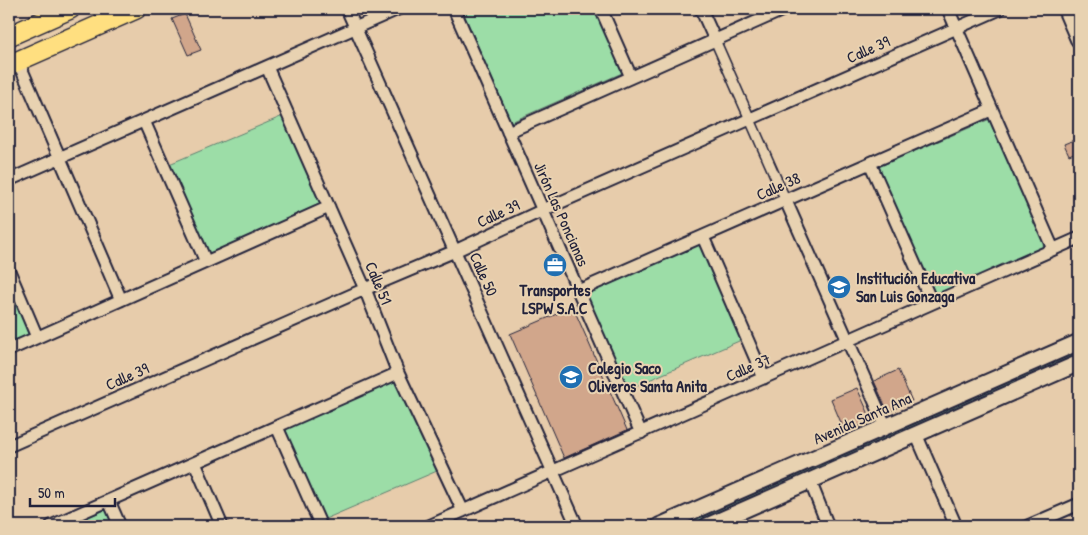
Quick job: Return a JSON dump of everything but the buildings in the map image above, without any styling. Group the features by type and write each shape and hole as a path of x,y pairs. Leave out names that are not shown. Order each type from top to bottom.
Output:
{"main road":[{"path":"9,36 70,9"},
{"path":"13,63 113,13 136,9"},
{"path":"1066,9 1079,39"}],"street":[{"name":"Calle 50","path":"347,9 577,526"},
{"path":"9,180 398,9"},
{"name":"Jirón Las Poncianas","path":"454,9 641,433"},
{"path":"602,9 631,77"},
{"path":"701,9 886,427"},
{"path":"508,132 785,9"},
{"path":"948,9 1053,250"},
{"name":"Calle 39","path":"9,446 455,251 543,210 1000,9"},
{"path":"13,63 59,158 121,300"},
{"name":"Calle 51","path":"267,67 365,289 398,373 463,511"},
{"name":"Calle 38","path":"578,291 991,110"},
{"path":"144,121 206,262"},
{"path":"870,163 932,303"},
{"path":"9,350 329,207"},
{"path":"703,237 764,378"},
{"name":"Calle 37","path":"430,526 1079,238"},
{"path":"9,271 38,337"},
{"name":"Avenida Santa Ana","path":"659,526 1079,342"},
{"path":"708,526 1079,363"},
{"path":"51,526 398,373"},
{"path":"277,427 321,526"},
{"path":"916,434 956,526"},
{"path":"195,463 222,526"},
{"path":"810,481 828,526"},
{"path":"109,501 120,526"},
{"path":"1028,526 1079,504"}],"green space":[{"path":"462,9 595,9 622,73 511,122"},
{"path":"283,116 323,205 208,256 167,165"},
{"path":"990,119 1048,248 936,297 878,167"},
{"path":"704,242 746,338 626,390 582,293"},
{"path":"9,288 29,334 9,343"},
{"path":"1079,349 1079,359 697,526 679,526"},
{"path":"397,379 437,471 325,519 284,429"},
{"path":"107,509 115,526 68,526"}],"place":[{"name":"Transportes LSPW S.A.C","path":"555,265"},
{"name":"Institución Educativa San Luis Gonzaga","path":"839,287"},
{"name":"Colegio Saco Oliveros Santa Anita","path":"571,377"}]}
